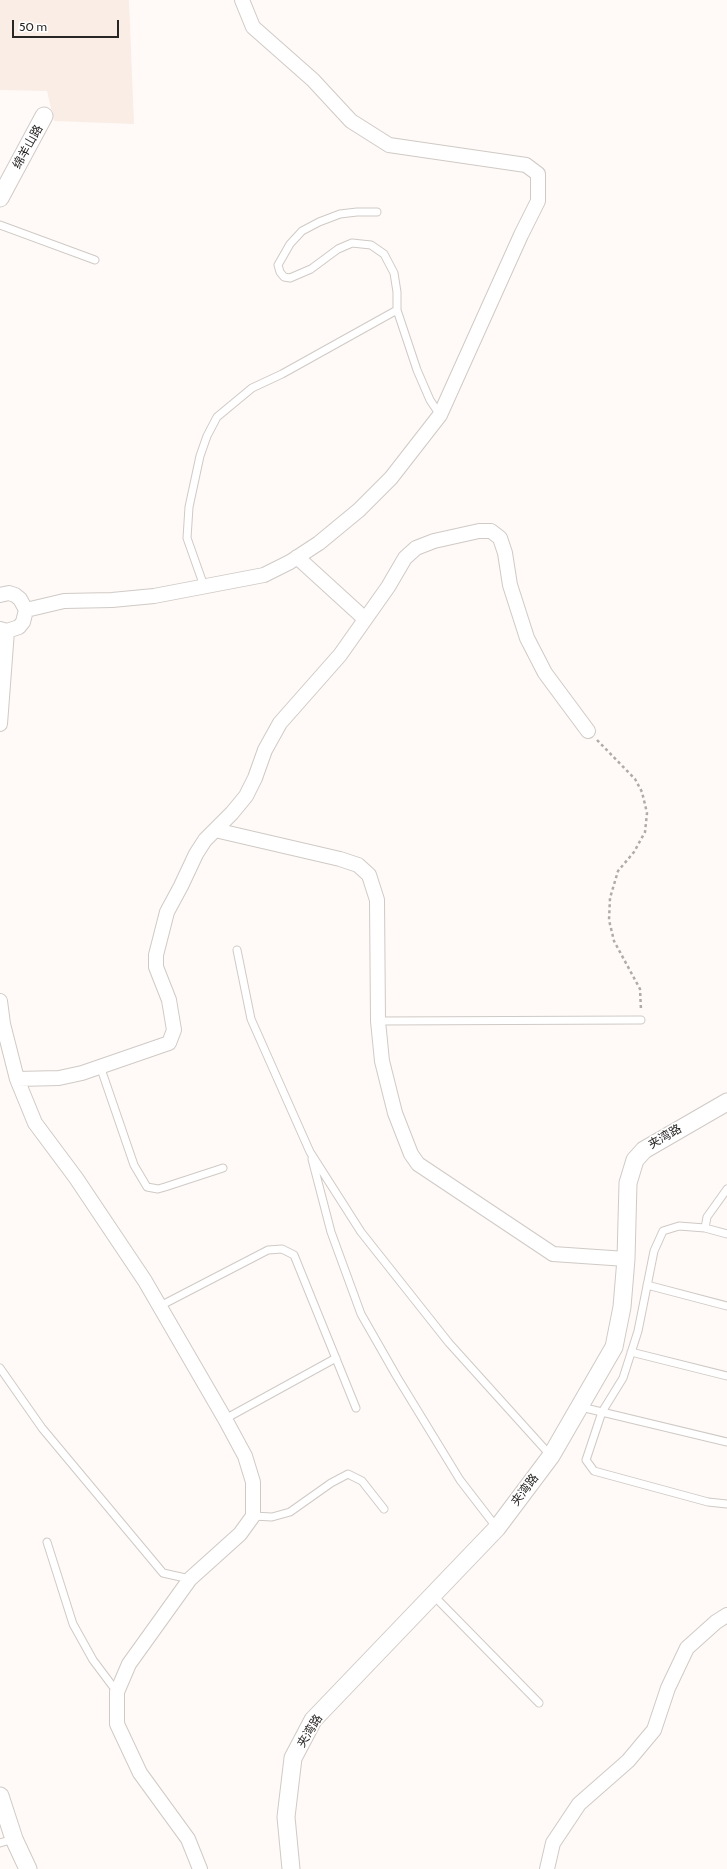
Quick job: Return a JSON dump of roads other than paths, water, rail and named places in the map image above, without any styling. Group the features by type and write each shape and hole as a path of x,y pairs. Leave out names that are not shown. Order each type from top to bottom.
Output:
{"street":[{"path":"26,610 64,601 137,599 264,575 297,558 319,543 359,510 391,478 440,415 520,235 538,201 538,174 526,165 389,145 351,121 313,80 253,27 242,0"},
{"name":"绵羊山路","path":"0,198 9,176 44,116"},
{"path":"17,1079 59,1078 170,1043 174,1030 170,1000 156,967 156,955 167,912 196,854 205,840 232,813 246,796 265,750 280,723 340,655 388,587 406,558 416,548 434,541 479,531 491,531 500,538 505,552 510,585 527,638 545,673 588,731"},
{"path":"297,558 365,619"},
{"path":"0,595 9,593 15,595 20,599 26,610 23,622 13,630 4,630 0,724"},
{"path":"215,830 340,859 358,865 369,875 377,900 378,1021 382,1061 395,1113 411,1154 418,1164 553,1254 626,1259"},
{"path":"0,1001 1,1024 17,1079 35,1123 80,1184 145,1281 225,1419 244,1456 253,1482 253,1516 240,1534 190,1579 130,1664 117,1692 117,1724 140,1773 188,1839 200,1869"},
{"name":"夹湾路","path":"291,1869 286,1817 293,1758 314,1720 497,1528 551,1456 581,1407 614,1347 622,1307 626,1259 628,1183 635,1160 644,1150 727,1102"},
{"path":"547,1869 553,1843 579,1804 628,1761 654,1730 668,1688 687,1648 716,1622 727,1615"},
{"path":"0,1796 7,1841 28,1869"}],"lane":[{"path":"377,212 340,214 319,222 302,231 290,244 278,265 280,272 284,277 290,278 311,269 321,260 352,243 371,245 384,254 394,273 397,292 397,310 420,376 430,400 440,415"},
{"path":"0,225 95,260"},
{"path":"204,586 187,538 189,507 202,450 207,436 217,417 252,388 282,374 397,310"},
{"path":"237,950 251,1019 310,1152 361,1232 448,1343 551,1456"},
{"path":"378,1021 642,1020"},
{"path":"100,1066 134,1165 147,1187 158,1189 223,1168"},
{"path":"310,1152 331,1232 361,1314 397,1377 460,1480 497,1528"},
{"path":"704,1228 707,1217 727,1189"},
{"path":"727,1234 704,1228 679,1226 662,1231 654,1251 638,1331 632,1352 623,1378 602,1412 586,1460 594,1471 708,1502 727,1504"},
{"path":"160,1306 268,1250 282,1249 294,1255 356,1408"},
{"path":"647,1285 727,1306"},
{"path":"632,1352 727,1376"},
{"path":"225,1419 336,1358"},
{"path":"0,1368 42,1428 163,1573 190,1579"},
{"path":"581,1407 727,1442"},
{"path":"253,1516 272,1517 290,1512 331,1483 348,1474 362,1481 384,1509"},
{"path":"47,1542 73,1624 93,1660 117,1692"},
{"path":"432,1595 539,1703"}]}
